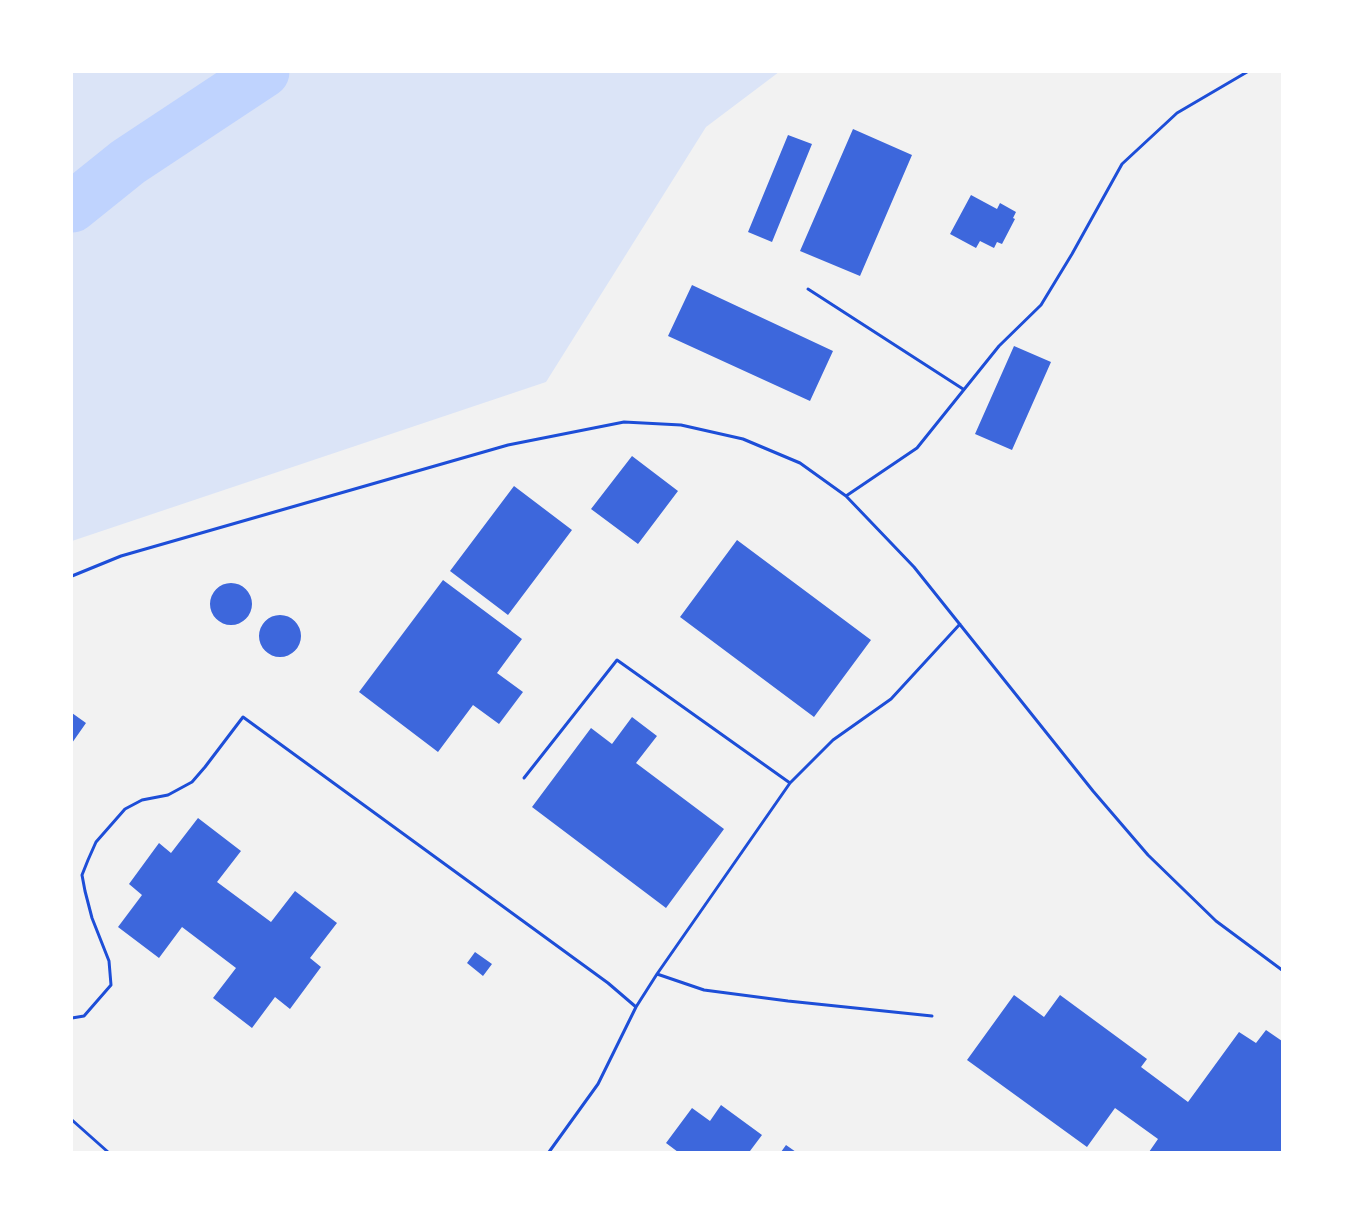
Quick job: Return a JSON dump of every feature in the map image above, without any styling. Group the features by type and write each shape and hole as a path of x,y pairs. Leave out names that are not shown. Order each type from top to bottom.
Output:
{"lane":[{"path":"846,496 917,448 999,346 1041,305 1072,254 1122,164 1177,113 1247,72"},
{"path":"808,289 963,389"},
{"path":"72,576 121,556 500,447 624,422 681,425 743,439 800,463 846,496 914,567 1093,791 1148,855 1216,921 1282,970"},
{"path":"549,1152 598,1084 636,1007 657,974 790,783 833,740 891,699 960,624"},
{"path":"524,778 618,660 790,783"},
{"path":"72,1018 84,1016 111,985 109,961 92,918 82,875 96,842 125,809 142,800 168,795 192,782 243,717 608,983 636,1007"},
{"path":"657,974 704,990 788,1001 932,1016"},
{"path":"72,1120 108,1152"}],"shaded area":[{"path":"72,72 779,72 706,127 546,382 72,541"}],"building":[{"path":"853,129 912,155 860,276 800,251"},
{"path":"788,135 812,144 772,242 748,232"},
{"path":"971,195 997,209 1000,203 1016,212 1013,218 1015,219 1002,244 997,242 994,248 980,241 976,248 950,234"},
{"path":"692,285 833,351 810,401 668,336"},
{"path":"1014,346 1051,362 1012,450 975,434"},
{"path":"632,456 678,491 638,544 591,509"},
{"path":"514,486 572,530 508,615 450,571"},
{"path":"737,540 871,640 814,717 680,617"},
{"path":"443,580 522,639 497,673 523,692 499,724 473,705 438,752 359,692"},
{"path":"231,583 246,589 252,604 246,619 231,625 216,619 210,604 216,589"},
{"path":"276,615 284,615 295,621 301,632 301,640 295,651 284,657 276,657 265,651 259,640 259,632 265,621"},
{"path":"72,713 86,723 72,743"},
{"path":"632,717 657,736 636,763 724,829 666,908 532,807 591,728 612,744"},
{"path":"198,818 241,851 217,882 271,922 295,891 337,923 310,958 321,967 290,1009 275,997 252,1028 213,998 236,968 182,927 159,958 118,927 142,895 129,884 159,843 171,853"},
{"path":"475,952 492,964 483,976 467,963"},
{"path":"1014,995 1044,1017 1060,995 1147,1059 1141,1067 1188,1102 1239,1032 1256,1043 1266,1030 1282,1041 1282,1152 1149,1152 1158,1139 1115,1108 1087,1147 967,1060"},
{"path":"721,1105 762,1135 750,1151 752,1152 678,1152 666,1143 692,1108 710,1121"},
{"path":"786,1145 796,1152 781,1152"}],"waterway":[{"path":"72,207 128,162 264,72"}]}
